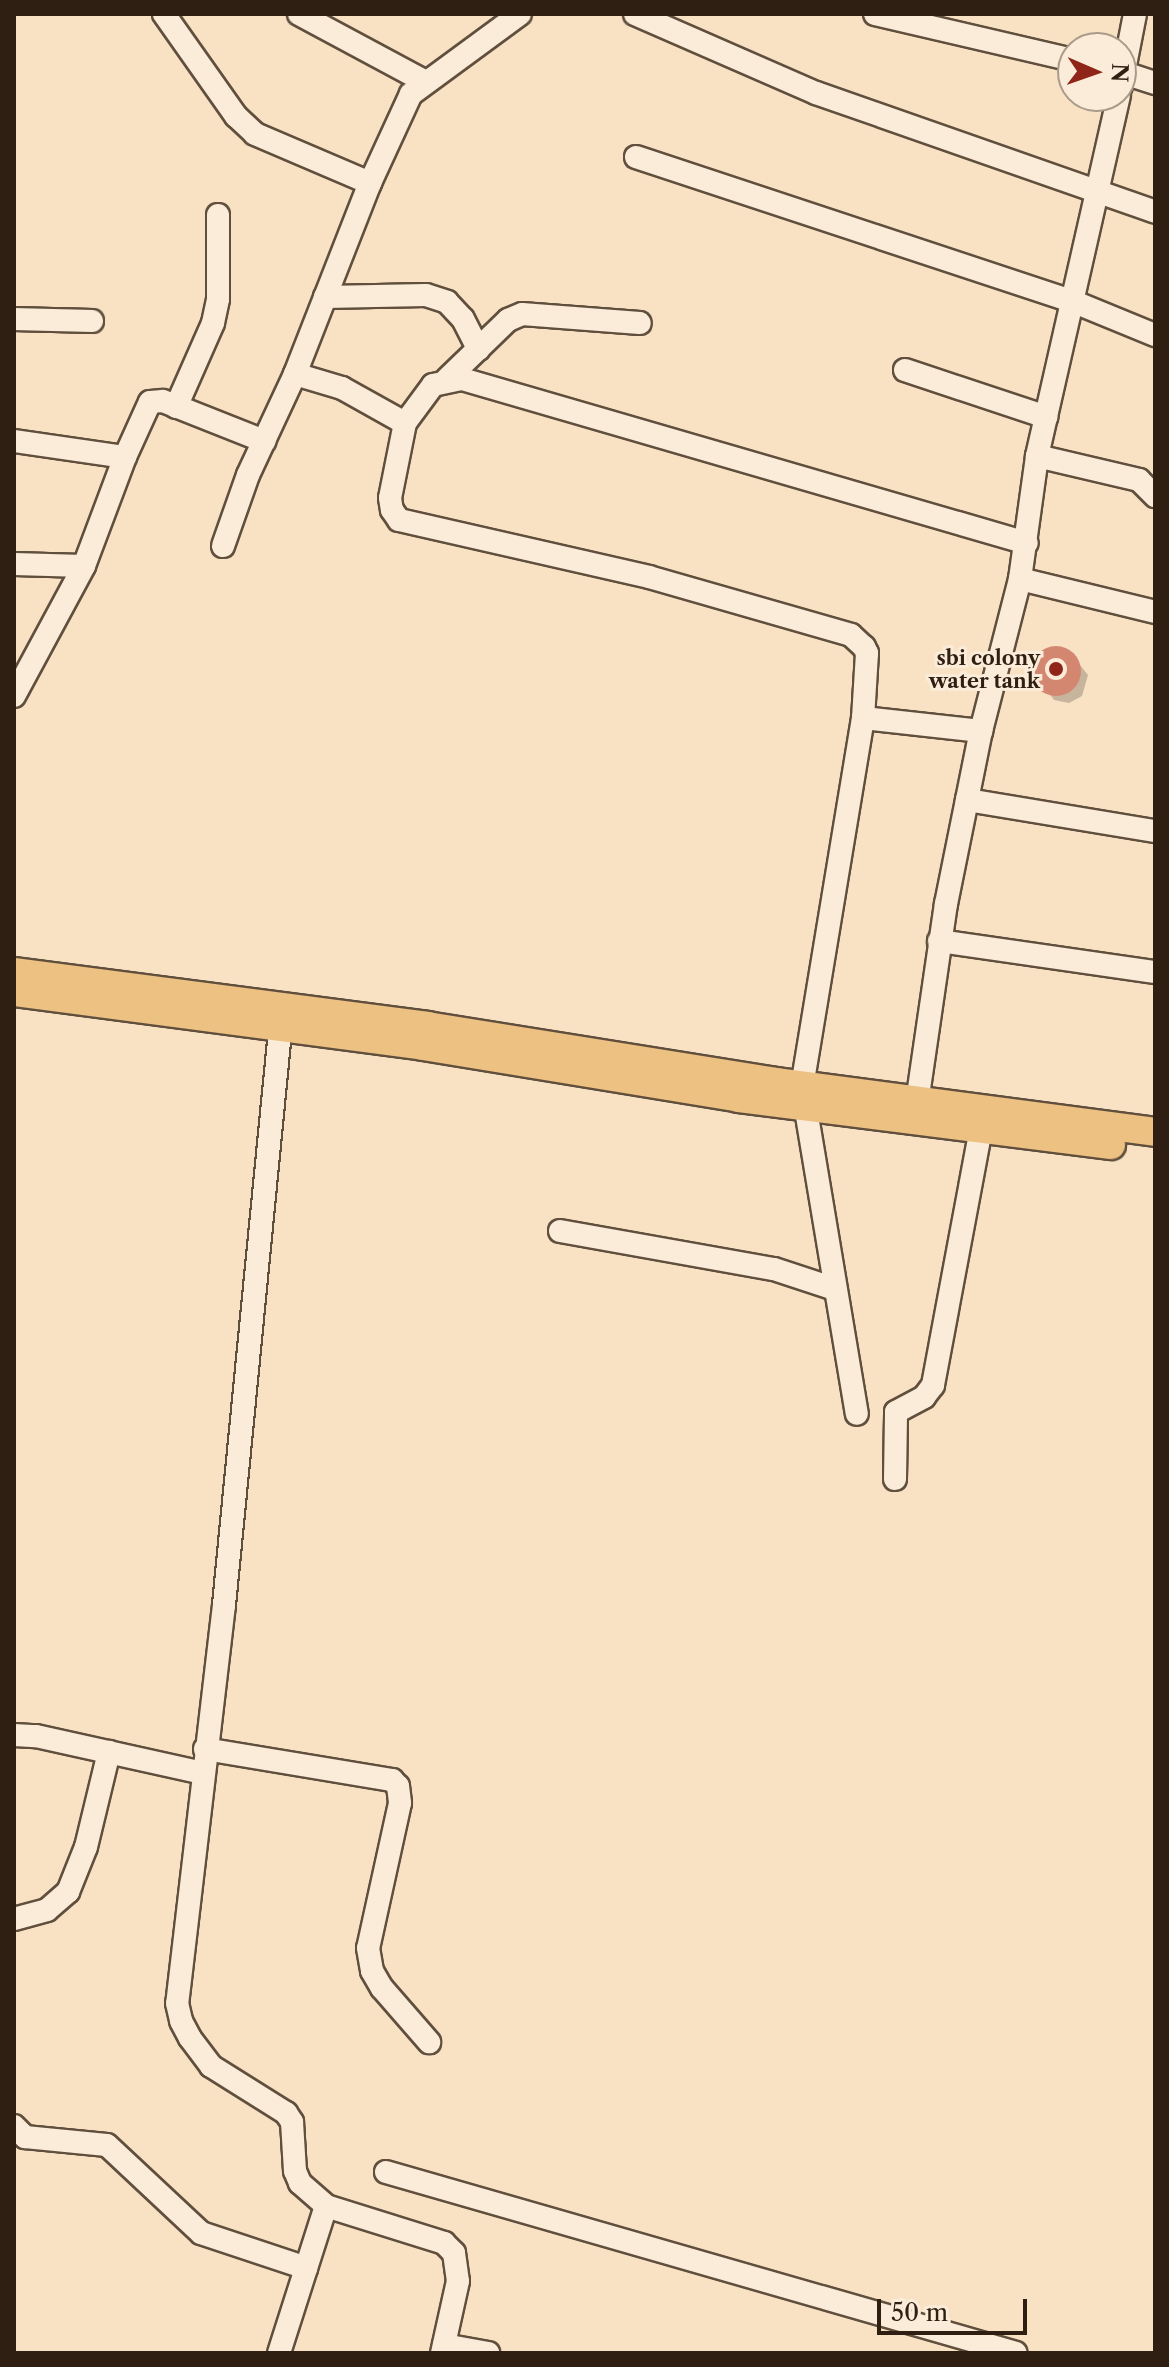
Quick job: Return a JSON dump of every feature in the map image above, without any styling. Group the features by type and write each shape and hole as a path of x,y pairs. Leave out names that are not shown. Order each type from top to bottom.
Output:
{"main road":[{"path":"14,972 282,1017 804,1095 916,1110 1155,1132"},
{"path":"14,992 282,1017"},
{"path":"916,1110 981,1129 1155,1151"}],"street":[{"path":"164,14 236,116 255,134 370,183"},
{"path":"299,14 426,82"},
{"path":"223,546 370,183 411,94 520,14"},
{"path":"635,14 816,93 1097,189 1155,212"},
{"path":"875,14 1057,56"},
{"path":"916,1110 939,941 967,800 981,731 1020,579 1037,456 1115,112"},
{"path":"636,157 1072,301 1155,335"},
{"path":"176,407 213,323 218,299 218,215"},
{"path":"325,297 426,295 447,302 463,319 478,349"},
{"path":"640,323 522,314 508,320 447,379 433,385 405,423 390,498 392,510 399,520 649,577 851,635 867,653 863,718 804,1095 857,1414"},
{"path":"14,319 92,321"},
{"path":"905,370 1046,417"},
{"path":"295,374 342,388 405,423"},
{"path":"447,379 462,379 678,440 1027,543"},
{"path":"14,696 84,566 125,457 150,402 163,401 264,441"},
{"path":"14,441 125,457"},
{"path":"1037,456 1139,480 1155,496"},
{"path":"14,564 84,566"},
{"path":"1020,579 1155,612"},
{"path":"863,718 981,731"},
{"path":"967,800 1155,831"},
{"path":"939,941 1155,972"},
{"path":"282,1017 224,1605 177,2003 181,2021 211,2066 286,2113 294,2134 297,2178 326,2206 444,2243 454,2253 458,2281 443,2349 488,2353"},
{"path":"895,1479 896,1412 924,1397 933,1385 981,1129"},
{"path":"560,1231 774,1269 835,1289"},
{"path":"14,1735 36,1736 203,1773"},
{"path":"205,1749 392,1780 398,1786 400,1803 368,1948 372,1971 382,1988 429,2042"},
{"path":"14,1919 47,1910 68,1892 86,1847 109,1752"},
{"path":"14,2126 25,2137 107,2145 201,2233 306,2268"},
{"path":"386,2172 1016,2353"},
{"path":"279,2353 326,2206"}],"building":[{"name":"sbi colony water tank","path":"1056,646 1074,653 1081,671 1074,689 1056,696 1038,689 1031,671 1038,653"}],"place":[{"name":"sbi colony water tank","path":"1056,669"}]}
